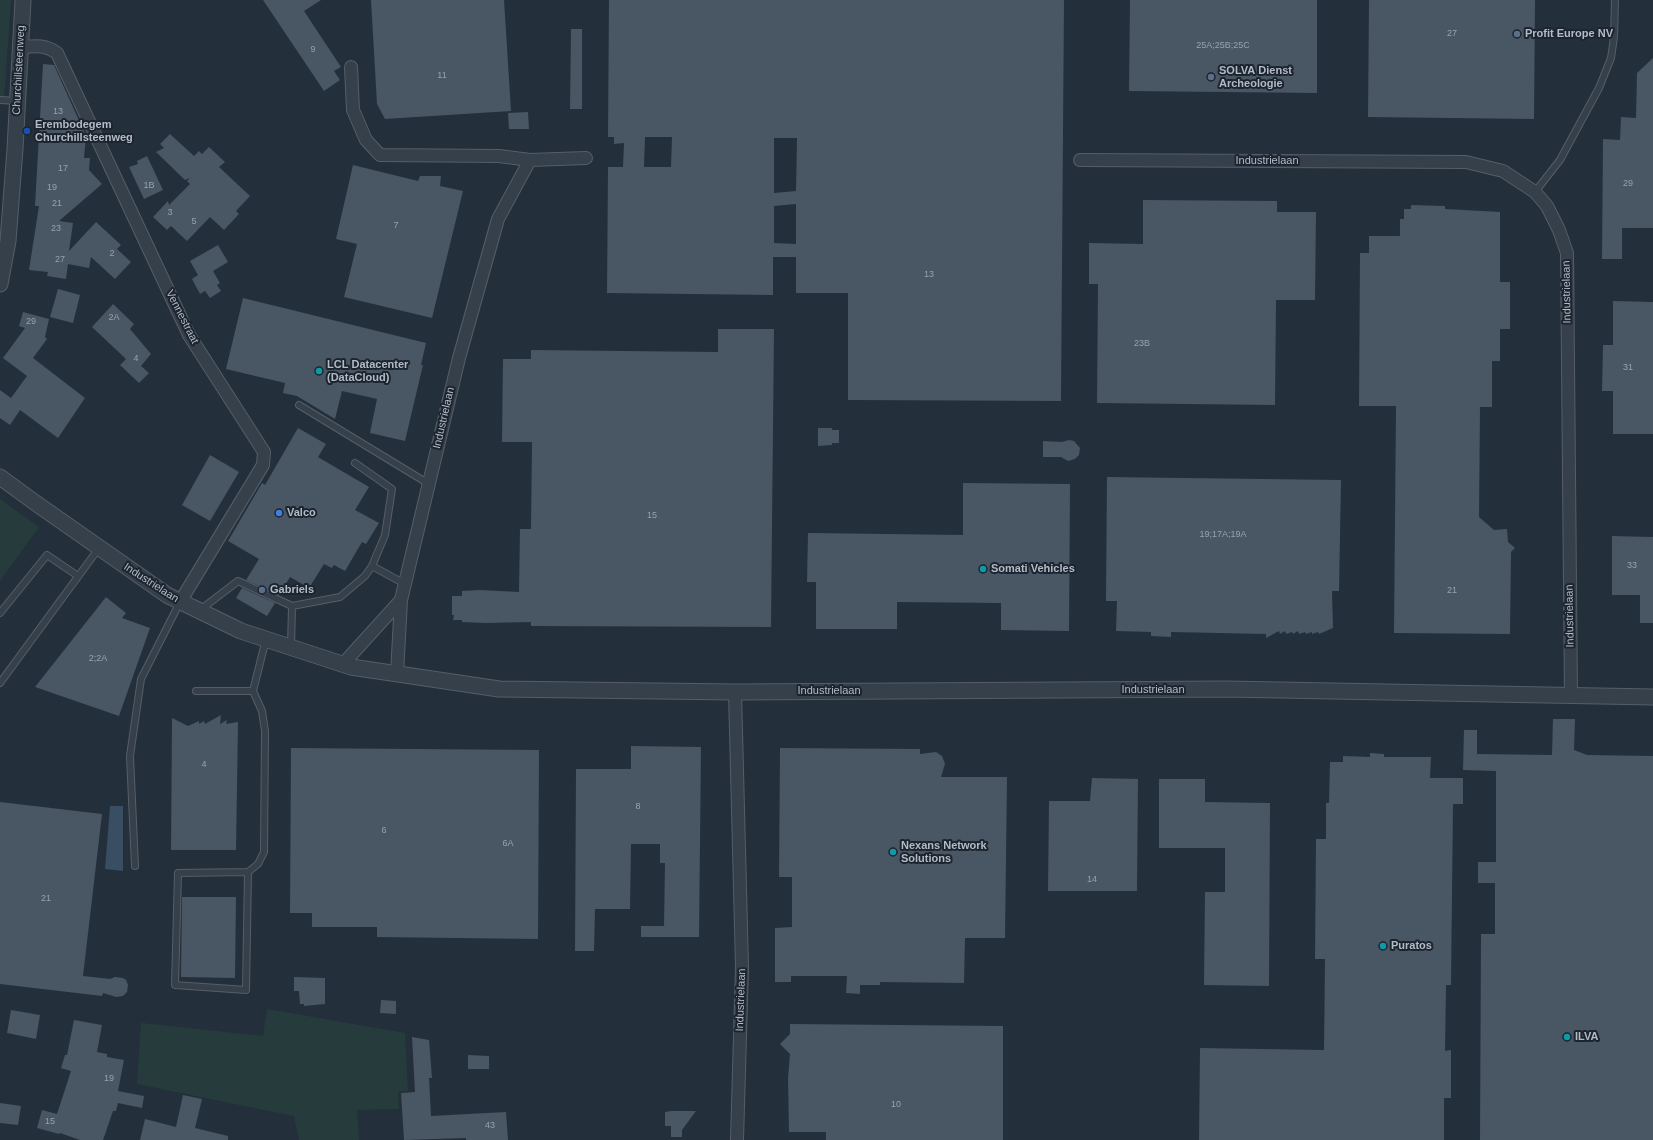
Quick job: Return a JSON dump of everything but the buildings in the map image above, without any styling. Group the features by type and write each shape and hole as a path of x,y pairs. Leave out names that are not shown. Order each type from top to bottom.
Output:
{"street":[{"name":"Churchillsteenweg","path":"0,284 8,241 18,101 23,0"},
{"name":"Vennestraat","path":"20,47 41,46 50,48 57,53 189,335 264,452 263,465 180,602"},
{"path":"351,67 353,110 366,140 380,155 499,156 530,160 586,158"},
{"name":"Industrielaan","path":"343,664 401,600 458,358 498,219 530,160"},
{"name":"Industrielaan","path":"1080,160 1466,162 1503,171 1535,192 1548,206 1559,230 1567,253 1571,696"},
{"name":"Industrielaan","path":"0,477 99,548 180,602 242,631 351,667 499,689 735,692 1226,689 1653,697"},
{"path":"397,674 401,600"},
{"name":"Industrielaan","path":"735,692 742,967 737,1140"}],"lane":[{"path":"1535,192 1560,160 1600,88 1611,58 1614,37 1615,0"},
{"path":"0,100 18,101"},
{"path":"299,404 429,484"},
{"path":"200,611 238,581 292,606 340,597 365,576 372,566 385,535 392,489 355,463"},
{"path":"0,683 99,548"},
{"path":"0,613 47,554 78,576"},
{"path":"372,566 405,584"},
{"path":"135,866 130,756 141,679 180,602"},
{"path":"291,647 292,606"},
{"path":"248,872 246,990 175,985 178,873 248,872 258,864 264,852 265,732 262,711 253,691 266,639"},
{"path":"196,691 253,691"}],"green space":[{"path":"0,0 11,0 4,100 0,100"},
{"path":"0,499 39,527 0,581"},
{"path":"267,1009 405,1033 408,1091 398,1092 399,1109 357,1110 359,1140 299,1140 294,1116 137,1084 141,1023 263,1036"}],"water":[{"path":"110,806 123,806 123,871 105,869"}],"place":[{"name":"Profit Europe NV","path":"1517,34"},
{"name":"SOLVA Dienst Archeologie","path":"1211,77"},
{"name":"Erembodegem Churchillsteenweg","path":"27,131"},
{"name":"LCL Datacenter (DataCloud)","path":"319,371"},
{"name":"Valco","path":"279,513"},
{"name":"Somati Vehicles","path":"983,569"},
{"name":"Gabriels","path":"262,590"},
{"name":"Nexans Network Solutions","path":"893,852"},
{"name":"Puratos","path":"1383,946"},
{"name":"ILVA","path":"1567,1037"}]}
